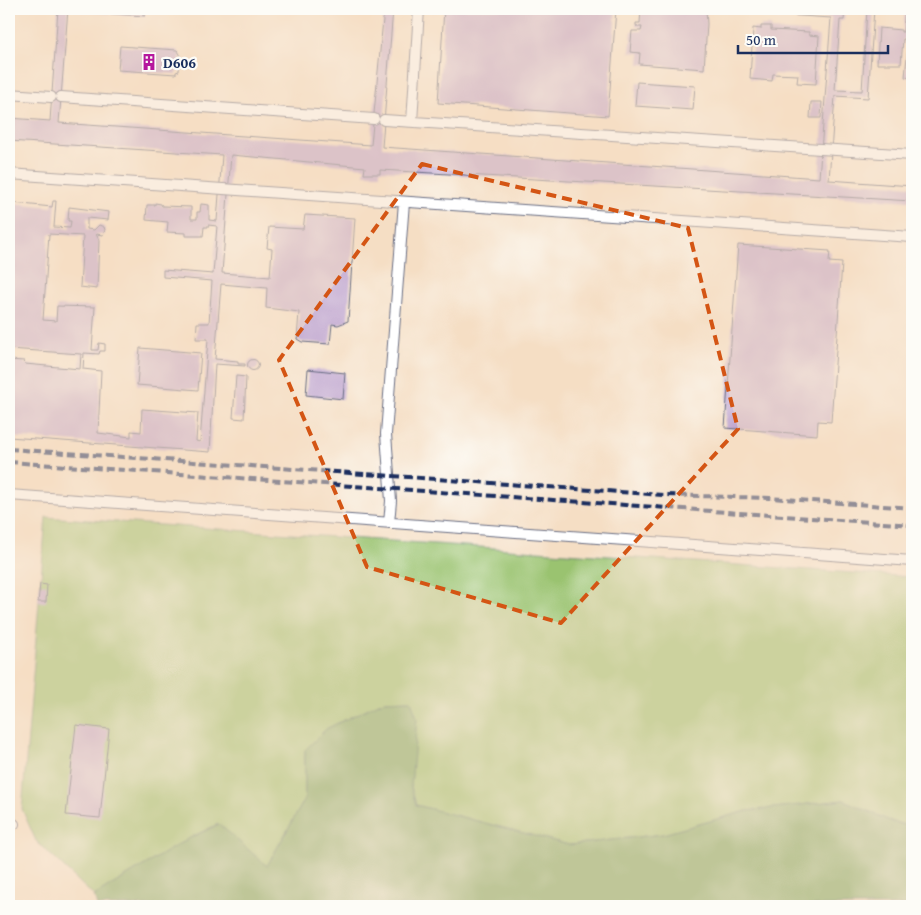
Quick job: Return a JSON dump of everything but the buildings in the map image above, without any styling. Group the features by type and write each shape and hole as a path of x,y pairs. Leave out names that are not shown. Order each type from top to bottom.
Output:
{"lane":[{"path":"412,122 419,9"},
{"path":"9,94 912,155"},
{"path":"9,174 912,237"},
{"path":"389,523 391,502 386,434 404,202"},
{"path":"9,495 912,561"}],"highlighted area":[{"path":"422,164 688,228 738,429 561,623 367,567 279,360"}],"green space":[{"path":"46,517 912,577 912,827 890,821 843,800 747,811 663,834 569,845 416,805 411,787 413,754 411,700 383,701 326,729 305,750 305,799 267,866 218,824 184,841 94,896 36,841 22,809"},
{"path":"411,700 417,718 411,787 416,805 569,845 663,834 747,811 844,800 890,821 912,827 912,906 97,906 94,896 184,841 219,824 267,866 305,799 305,750 326,729 383,701"}],"railway":[{"path":"9,449 663,495 770,498 912,508"},
{"path":"9,462 912,525"}],"place":[{"name":"D606","path":"149,62"}]}
